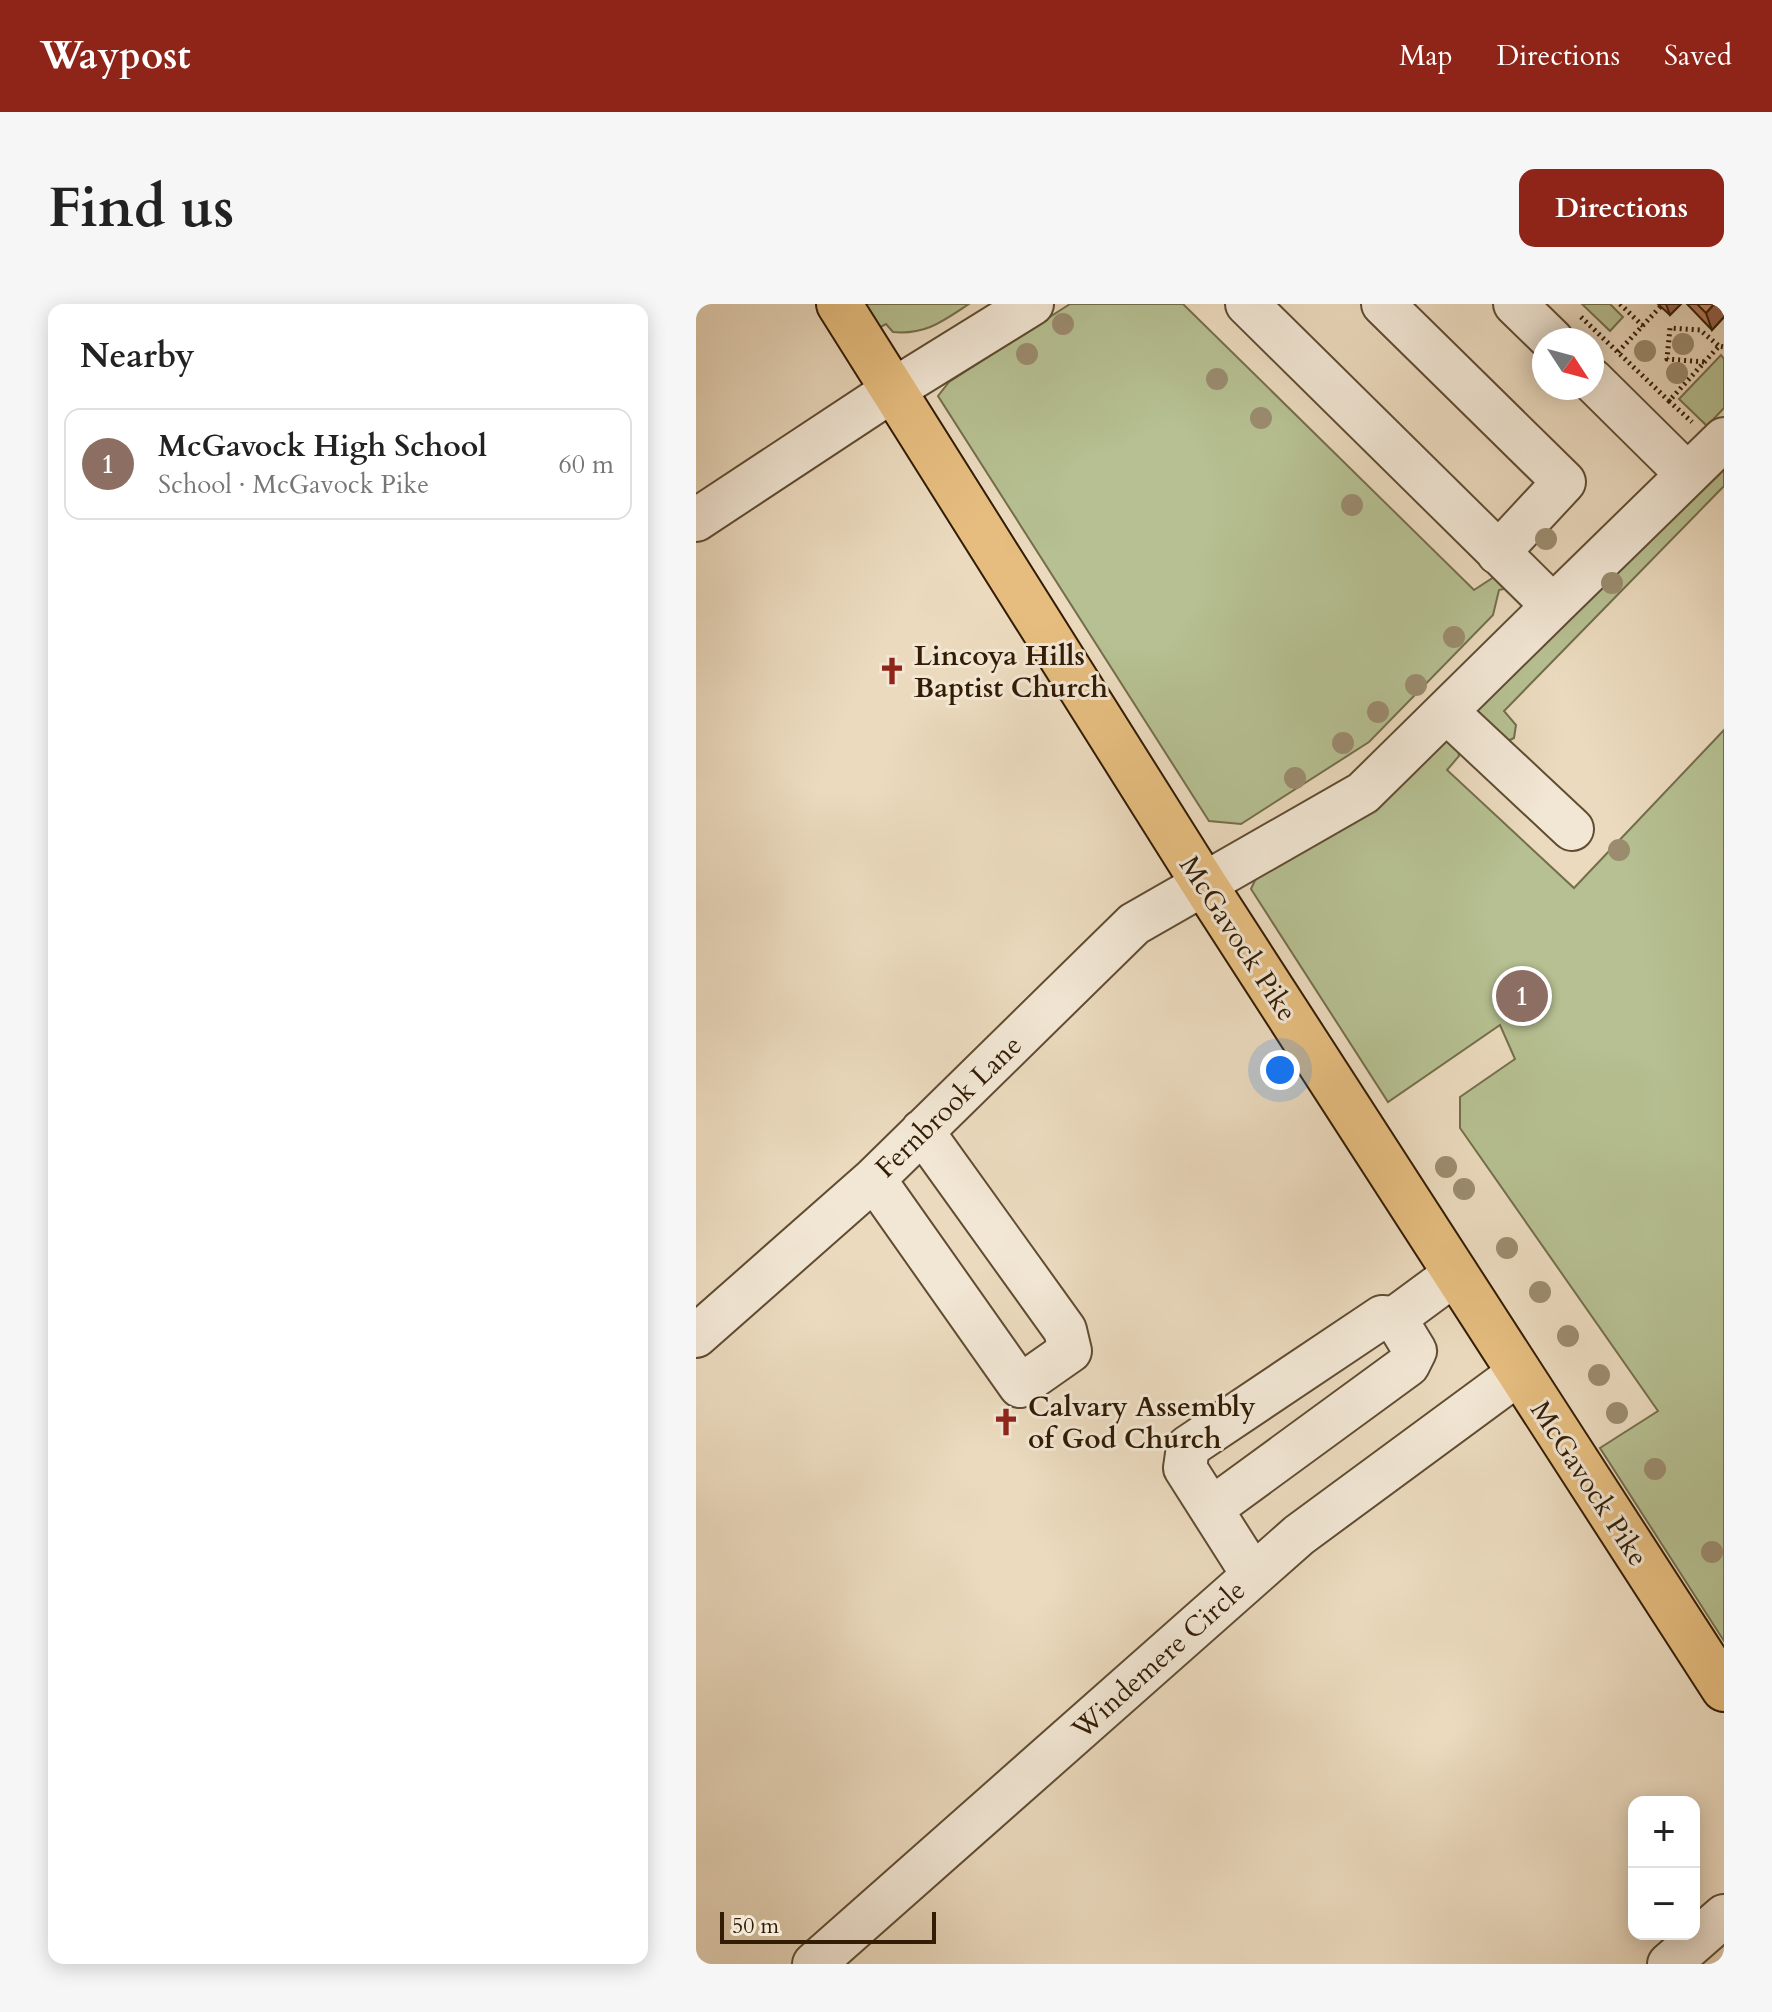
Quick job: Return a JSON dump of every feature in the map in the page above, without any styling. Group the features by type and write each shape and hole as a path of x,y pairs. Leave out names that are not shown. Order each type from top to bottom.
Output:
{"main road":[{"name":"McGavock Pike","path":"839,304 1204,884 1724,1689"}],"street":[{"path":"696,520 893,390 1032,304"},
{"path":"1247,304 1553,606"},
{"path":"1383,304 1564,482 1498,553"},
{"path":"1515,304 1564,327"},
{"path":"1606,364 1687,474"},
{"name":"Fernbrook Lane","path":"696,1336 874,1179 1134,924 1363,793 1724,439"},
{"path":"1448,713 1572,829"},
{"path":"874,1179 1020,1386 1070,1351 1065,1330 922,1131"},
{"path":"1253,1575 1185,1468 1188,1447 1382,1317 1395,1318 1456,1273"},
{"path":"1211,1509 1408,1365 1415,1351 1395,1318"},
{"name":"Windemere Circle","path":"814,1964 1299,1535 1519,1373"},
{"path":"1669,1964 1724,1916"}],"path":[{"path":"1620,304 1643,326"},
{"path":"1606,364 1661,306"},
{"path":"1564,327 1606,364 1669,401 1721,347 1700,330 1670,328 1667,359 1705,362"}],"green space":[{"path":"860,304 969,304 934,326 893,332 886,324 875,330"},
{"path":"1070,304 1183,304 1474,590 1494,577 1508,588 1499,590 1493,615 1369,742 1241,824 1209,821 938,396 949,382"},
{"path":"1582,304 1610,304 1623,317 1610,331"},
{"path":"1721,355 1724,359 1724,408 1707,426 1679,399"},
{"path":"1724,454 1724,486 1504,711 1516,725 1514,738 1506,742 1476,717 1476,703"},
{"path":"1724,730 1724,1641 1600,1448 1658,1411 1460,1128 1460,1097 1515,1059 1500,1025 1388,1102 1251,889 1256,878 1446,739 1458,750 1459,756 1447,770 1574,888"}],"building":[{"path":"1697,304 1714,304 1706,313"}],"place":[{"name":"Lincoya Hills Baptist Church","path":"892,671"},
{"name":"McGavock High School","path":"1522,996"},
{"name":"Calvary Assembly of God Church","path":"1006,1422"}]}
